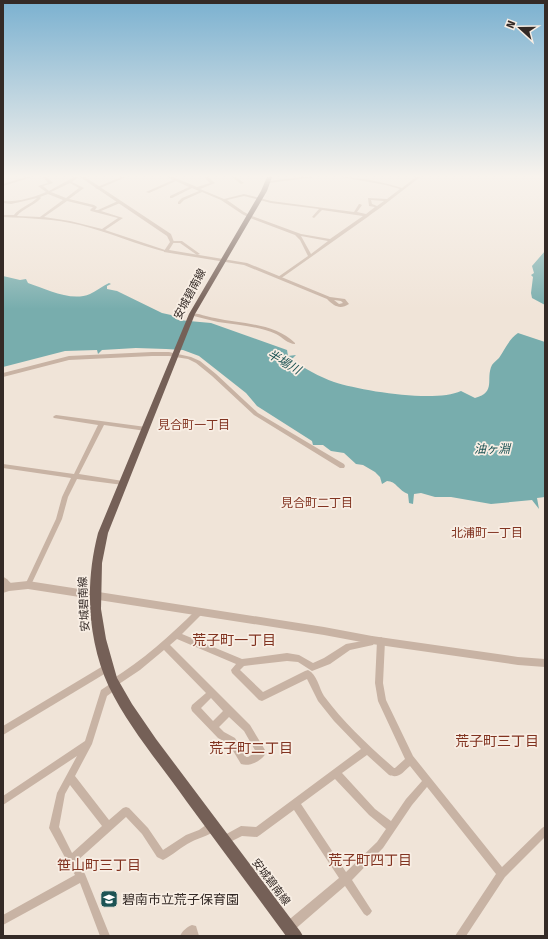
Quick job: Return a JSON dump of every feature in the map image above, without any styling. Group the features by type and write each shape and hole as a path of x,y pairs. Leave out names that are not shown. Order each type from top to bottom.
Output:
{"main road":[{"name":"安城碧南線","path":"246,221 192,314 175,354 103,533 98,549 95,575 95,596 99,634 114,684 137,721 292,932"}],"street":[{"path":"58,221 88,226 142,245 166,251 248,265 329,298"},
{"path":"102,230 117,221"},
{"path":"148,221 169,235 172,242"},
{"path":"262,221 296,233 332,241"},
{"path":"280,278 360,221"},
{"path":"296,233 302,240 310,256"},
{"path":"166,251 172,242"},
{"path":"172,242 179,242 198,254"},
{"path":"192,314 220,321 255,326 284,337 293,343"},
{"path":"3,375 69,358 175,354 198,362 256,414 342,466"},
{"path":"56,417 146,429"},
{"path":"28,585 59,519 65,497 102,423"},
{"path":"3,466 123,483"},
{"path":"5,586 28,585 377,641 518,662 545,663"},
{"path":"105,936 82,878 54,828 61,793 88,744 104,693 177,635 199,612"},
{"path":"177,635 242,663 287,657 299,659 312,667 327,661 349,647 377,641"},
{"path":"377,641 379,684 382,702 410,760 502,874"},
{"path":"164,645 247,728 262,752 249,761 244,761 232,741 221,735 214,726 195,708 211,693"},
{"path":"242,663 235,670 262,697 304,675 309,676 321,697 366,750 394,773 410,760"},
{"path":"3,731 108,667"},
{"path":"214,726 229,711"},
{"path":"3,801 88,744"},
{"path":"224,840 241,831 257,832 366,750"},
{"path":"336,772 372,812 392,828"},
{"path":"70,777 108,827"},
{"path":"292,932 380,845 409,802 427,781"},
{"path":"295,803 367,911"},
{"path":"71,860 126,811 145,831 160,854 163,855 189,838 202,834 213,825"},
{"path":"460,936 502,874 545,831"},
{"path":"3,920 82,878"},
{"path":"185,936 192,930 194,936"}],"water":[{"path":"545,251 545,305 532,298 531,293 533,277 531,275 534,273 532,266"},
{"name":"油ヶ淵","path":"3,276 20,280 26,279 28,283 67,296 83,296 90,294 109,283 111,284 107,286 107,289 117,291 162,313 171,315 178,320 211,323 287,350 288,356 296,355 292,359 296,362 329,380 362,389 380,392 417,396 434,396 461,391 475,398 482,395 488,389 489,375 492,365 499,358 515,335 518,333 545,342 545,497 537,498 539,509 532,500 491,504 451,497 435,497 421,493 414,494 413,504 409,503 408,494 393,483 387,481 382,484 380,477 375,472 363,465 356,464 344,453 331,451 323,445 313,445 312,441 257,406 246,393 199,356 183,350 136,348 102,350 98,354 97,350 65,351 3,367"}],"place":[{"name":"碧南市立荒子保育園","path":"109,899"}],"district":[{"name":"見合町一丁目","path":"194,425"},
{"name":"見合町二丁目","path":"317,503"},
{"name":"北浦町一丁目","path":"487,533"},
{"name":"荒子町一丁目","path":"234,640"},
{"name":"荒子町三丁目","path":"497,741"},
{"name":"荒子町二丁目","path":"251,748"},
{"name":"荒子町四丁目","path":"370,860"},
{"name":"笹山町三丁目","path":"99,865"}],"water label":[{"name":"半場川","path":"284,362"}]}
